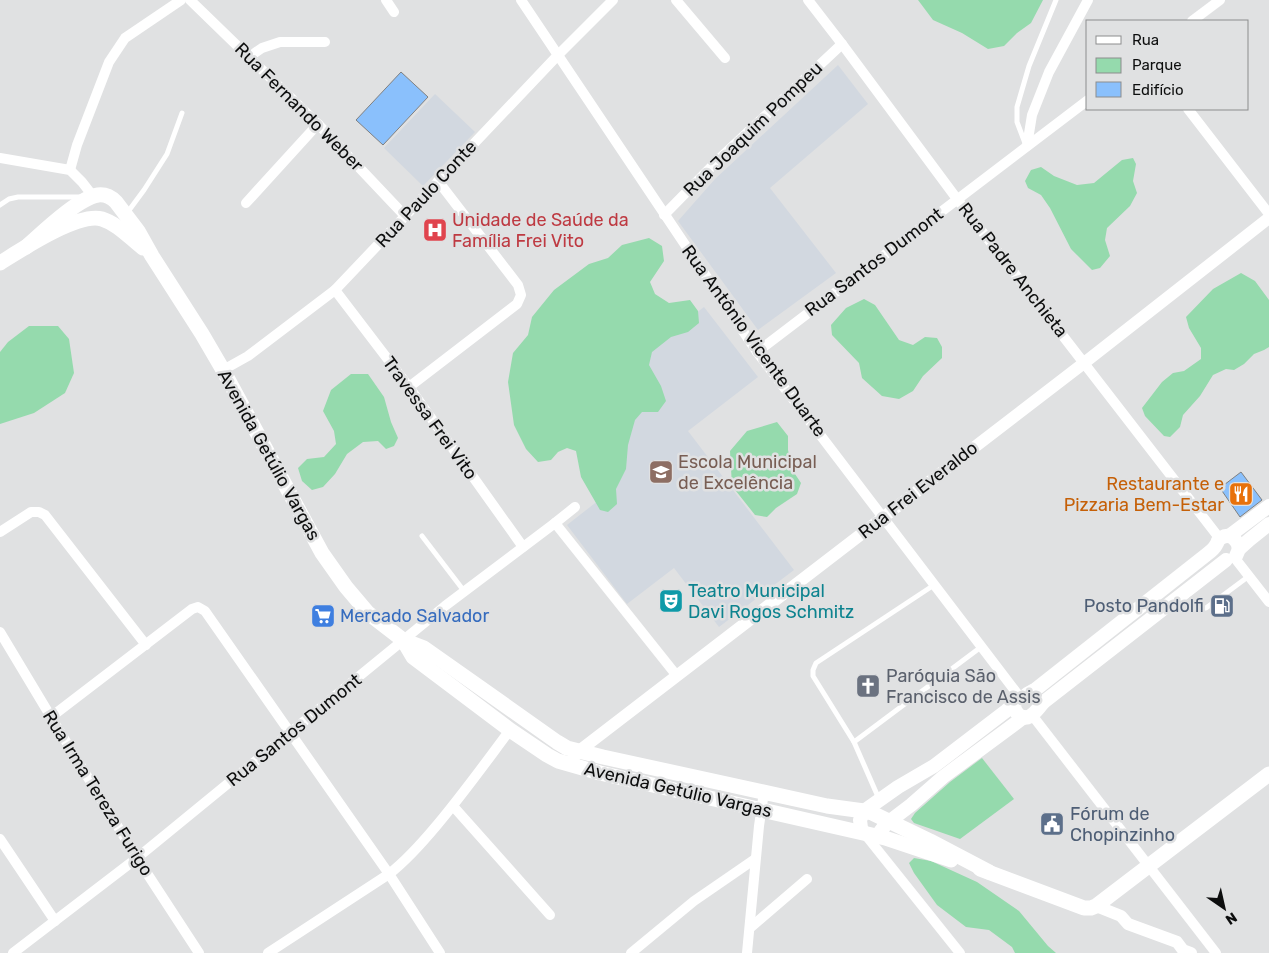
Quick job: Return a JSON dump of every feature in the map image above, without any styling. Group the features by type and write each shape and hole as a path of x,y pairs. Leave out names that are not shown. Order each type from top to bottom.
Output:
{"main road":[{"path":"0,263 64,227 84,219 98,219 112,213 116,202 106,195 91,198 60,218 26,247"},
{"path":"91,198 89,209 98,219"},
{"name":"Avenida Getúlio Vargas","path":"116,202 126,214 202,334 322,553 346,587 368,613 403,640 424,648 567,748 827,806 864,811 890,821 989,872"},
{"name":"Avenida Getúlio Vargas","path":"98,219 116,226 152,256"},
{"path":"1269,506 1222,540 1121,622 934,766 898,787 864,811 860,820 861,828 872,838 882,827 943,777 1031,714 1233,555 1269,524"},
{"path":"1222,540 1233,538 1236,541 1233,555"},
{"path":"1222,540 1216,551 1218,555 1221,558 1233,555"},
{"name":"Avenida Getúlio Vargas","path":"403,640 412,656 510,730 558,761 761,809 872,838 989,872 1084,908 1096,906"},
{"path":"1020,698 1032,696 1035,699 1031,714"},
{"path":"1020,698 1014,709 1016,713 1031,714"},
{"path":"1096,906 1269,774"},
{"path":"898,787 896,792 899,801 905,805 911,805"}],"street":[{"path":"70,170 77,145 108,62 125,38 182,0"},
{"name":"Rua Fernando Weber","path":"190,0 318,124 405,216"},
{"path":"386,0 394,12"},
{"name":"Rua Antônio Vicente Duarte","path":"521,0 757,352 1020,698"},
{"name":"Rua Paulo Conte","path":"223,370 248,356 335,290 558,55 613,0"},
{"path":"676,0 725,58"},
{"path":"1027,146 1032,114 1048,72 1088,0"},
{"path":"1193,20 1220,0"},
{"name":"Rua Padre Anchieta","path":"813,2 957,199 1222,540"},
{"path":"249,57 262,48 280,42 325,42"},
{"name":"Rua Joaquim Pompeu","path":"664,215 718,160 842,44"},
{"name":"Rua Santos Dumont","path":"757,352 1086,102"},
{"path":"1189,110 1269,214"},
{"path":"246,202 318,124"},
{"path":"0,158 70,170 89,191 91,198"},
{"path":"409,387 517,304 521,295 518,285 438,181"},
{"name":"Rua Frei Everaldo","path":"572,765 574,757 579,751 1084,363 1269,218"},
{"name":"Travessa Frei Vito","path":"335,290 409,387 523,547"},
{"name":"Rua Santos Dumont","path":"13,953 136,858 403,640 555,523 574,506"},
{"path":"0,532 30,512 39,512 45,516 146,645"},
{"path":"555,523 678,676"},
{"path":"1233,555 1269,602"},
{"path":"51,717 192,609 198,607 205,612 389,874 440,953"},
{"name":"Rua Irma Tereza Furigo","path":"0,632 136,858 199,953"},
{"path":"1031,714 1216,953"},
{"path":"268,953 401,865 453,806 510,730"},
{"path":"747,953 755,859 764,792"},
{"path":"453,806 550,915"},
{"path":"872,838 960,953"},
{"path":"0,839 55,921"},
{"path":"631,953 694,901 755,859"},
{"path":"750,928 807,879"},
{"name":"Avenida Getúlio Vargas","path":"1096,906 1121,916 1128,924 1177,942 1183,950 1191,953"}],"lane":[{"path":"1027,146 1016,122 1017,107 1029,66 1056,0"},
{"path":"126,214 167,154 182,113"},
{"path":"0,205 9,199 18,197 91,198"},
{"path":"422,536 464,592"},
{"path":"1176,598 1199,608 1206,608 1249,576"},
{"path":"880,799 854,742 813,676 813,670 816,663 934,585"},
{"path":"854,742 981,647"}],"shaded area":[{"path":"838,65 868,104 770,188 836,273 758,330 678,221 715,179"},
{"path":"435,94 475,132 423,186 384,148"},
{"name":"Escola Municipal de Excelência","path":"704,307 758,377 688,431 794,570 719,627 674,568 627,604 567,525 599,500 636,359"}],"green space":[{"path":"918,0 1043,0 1031,23 1004,46 988,49 962,33 933,20"},
{"path":"1133,158 1136,164 1133,181 1137,193 1130,206 1107,228 1105,240 1110,256 1100,268 1092,270 1071,249 1050,208 1041,195 1028,188 1025,181 1031,170 1041,167 1054,176 1077,185 1094,183 1122,160"},
{"path":"649,238 662,246 664,261 650,282 655,294 669,303 690,300 698,311 699,323 688,332 671,337 652,352 649,365 661,386 666,401 658,412 642,412 635,420 628,445 626,469 616,489 617,504 608,512 600,510 581,477 576,451 567,448 558,452 551,460 538,462 526,449 514,425 508,382 513,353 528,335 532,317 554,290 589,264 608,258 622,245"},
{"path":"1241,273 1255,281 1269,300 1269,347 1254,354 1244,364 1234,370 1226,369 1213,375 1200,396 1183,415 1180,427 1170,437 1164,436 1145,416 1142,408 1162,382 1173,373 1184,371 1201,359 1201,348 1189,328 1186,317 1213,289"},
{"path":"864,299 875,305 899,340 913,345 925,337 937,338 942,347 942,358 923,376 913,391 899,399 882,396 862,378 859,363 832,335 831,325 846,308"},
{"path":"29,326 58,326 69,339 74,373 65,393 34,413 0,424 0,352 8,342"},
{"path":"351,374 368,374 384,397 398,438 394,446 386,449 378,441 363,442 347,454 335,474 323,487 312,490 302,481 298,468 307,459 324,457 336,444 334,431 323,411 331,390"},
{"path":"777,422 788,436 788,450 793,471 801,483 797,494 776,508 767,517 755,515 732,486 730,451 747,431"},
{"path":"982,758 1014,799 960,839 914,823 911,819 915,813 950,782"},
{"path":"914,858 931,861 977,882 1019,911 1056,953 1015,953 1012,947 989,930 966,927 937,905 909,863"}],"building":[{"path":"401,72 428,97 383,145 356,120"},
{"name":"Restaurante e Pizzaria Bem-Estar","path":"1241,472 1262,500 1240,517 1220,488"}],"place":[{"name":"Unidade de Saúde da Família Frei Vito","path":"435,230"},
{"name":"Escola Municipal de Excelência","path":"661,472"},
{"name":"Restaurante e Pizzaria Bem-Estar","path":"1241,494"},
{"name":"Teatro Municipal Davi Rogos Schmitz","path":"671,601"},
{"name":"Posto Pandolfi","path":"1222,606"},
{"name":"Mercado Salvador","path":"323,616"},
{"name":"Paróquia São Francisco de Assis","path":"868,686"},
{"name":"Fórum de Chopinzinho","path":"1052,824"}]}
